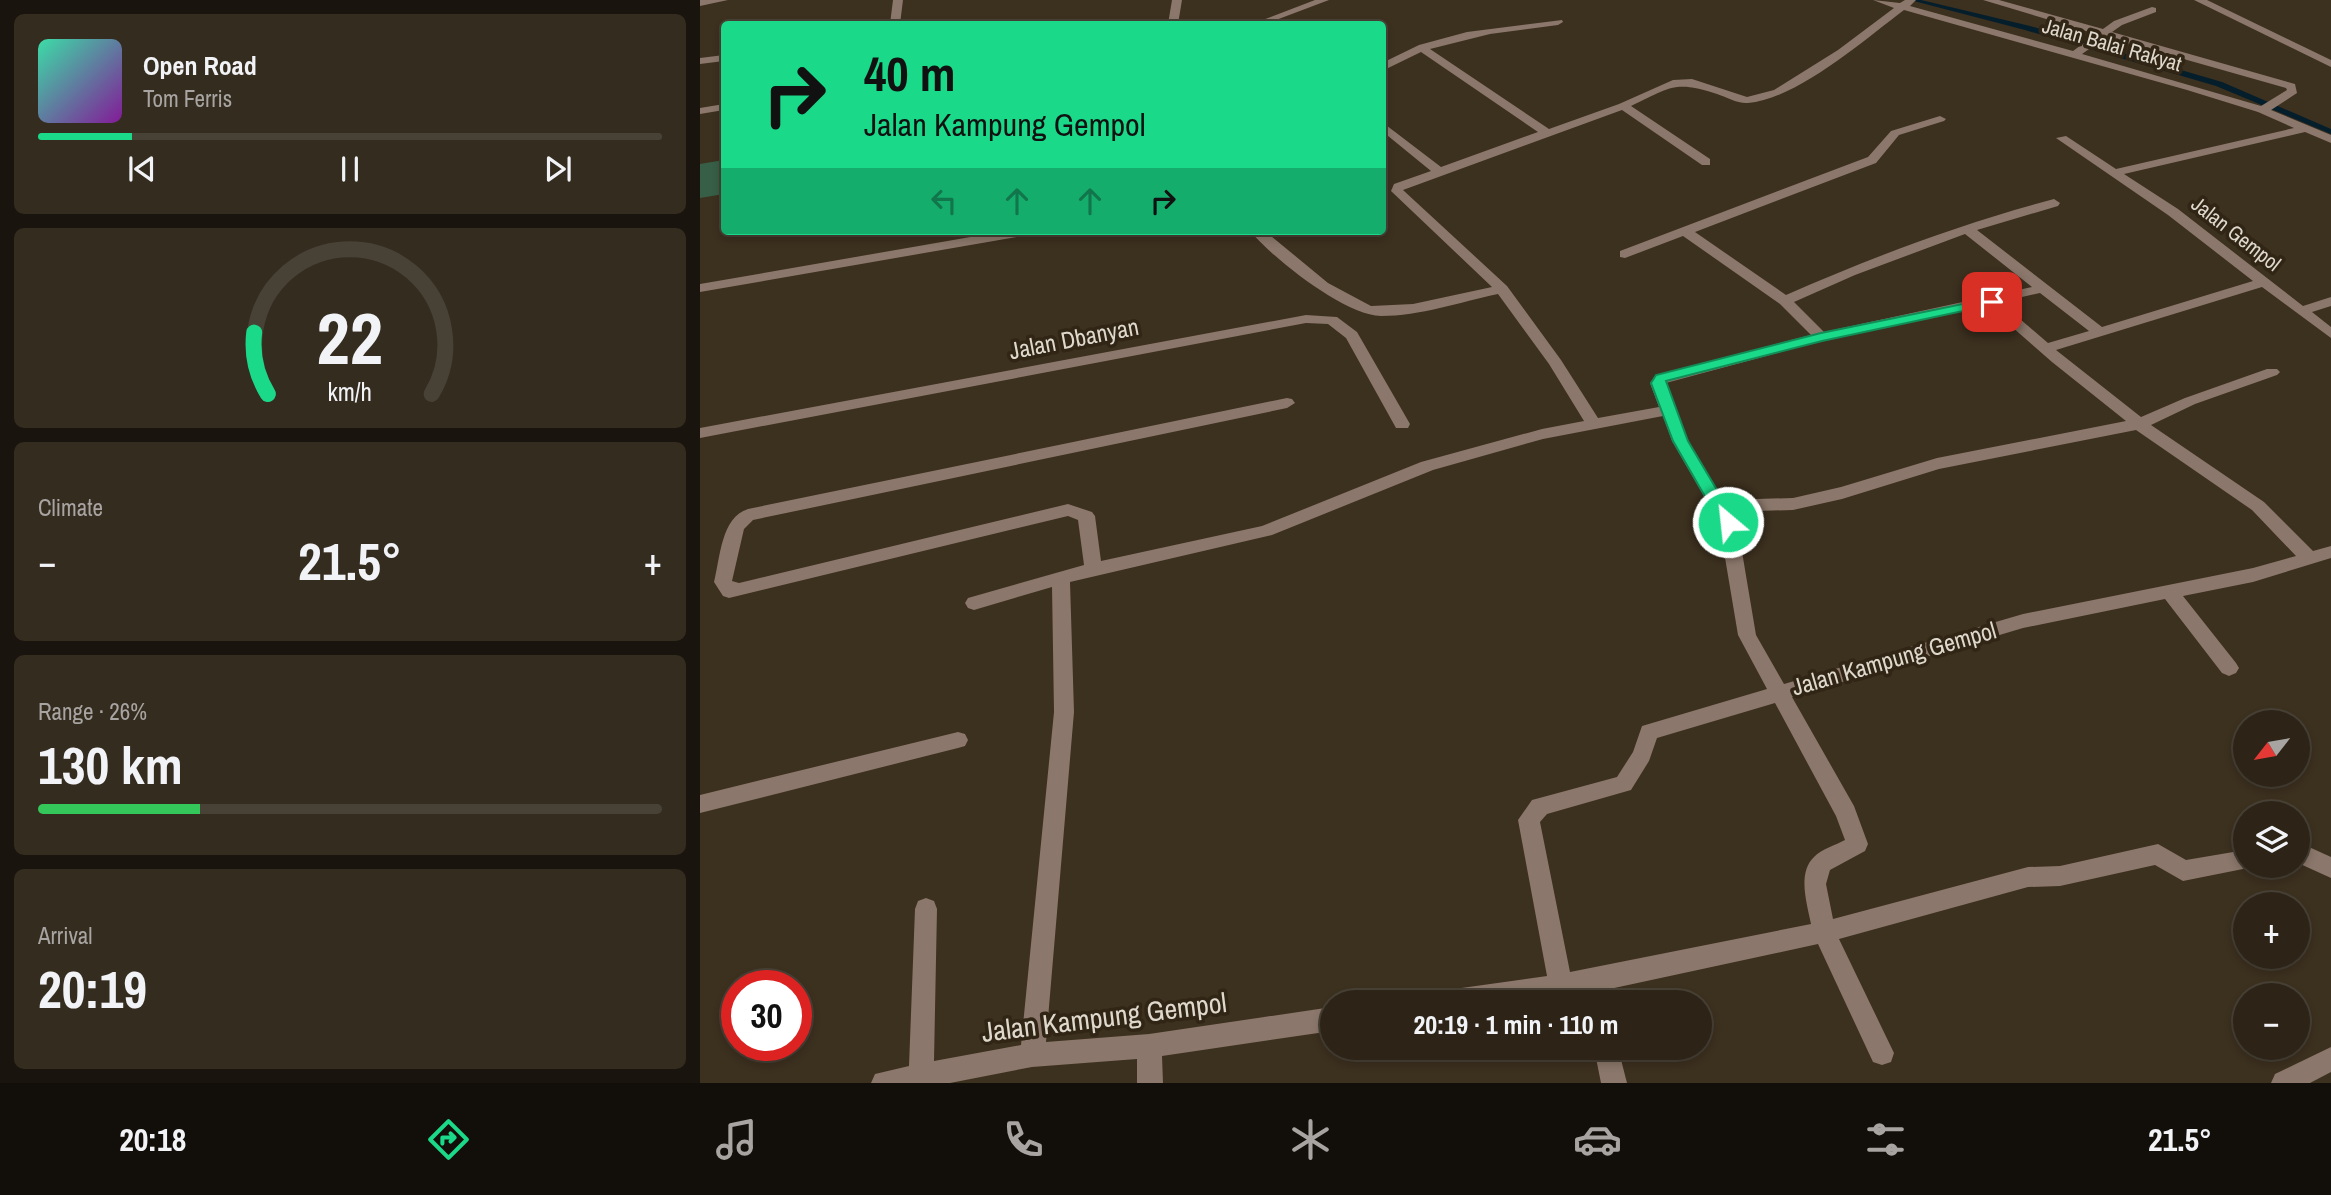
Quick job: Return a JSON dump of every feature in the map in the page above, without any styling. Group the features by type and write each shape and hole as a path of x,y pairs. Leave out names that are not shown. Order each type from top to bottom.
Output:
{"street":[{"path":"700,3 723,0"},
{"path":"895,21 898,0"},
{"path":"1174,21 1177,0"},
{"path":"1265,21 1324,0"},
{"name":"Jalan Balai Rakyat","path":"1878,0 1907,3 2080,51 2264,109 2331,139"},
{"path":"1988,0 2291,86 2293,91 2264,109"},
{"path":"2199,0 2331,64"},
{"path":"1594,424 1556,363 1502,289 1397,191 1400,186 1623,106 1681,82 1746,100 1778,93 1842,52 1907,3"},
{"path":"2080,51 2118,23 2152,10"},
{"path":"1386,66 1422,48 1483,31 1558,22"},
{"path":"1422,48 1546,133"},
{"path":"700,61 721,58"},
{"path":"1623,106 1706,162"},
{"path":"700,111 721,108"},
{"path":"1625,254 1872,160 1895,133 1940,119"},
{"path":"1386,128 1441,173"},
{"path":"2113,173 2307,128"},
{"name":"Jalan Gempol","path":"2062,138 2173,212 2331,334"},
{"path":"1785,301 1850,272 1967,229 2054,203"},
{"path":"1967,229 2040,289 2099,332"},
{"path":"1683,230 1785,301 1821,337"},
{"path":"700,288 1005,235"},
{"path":"1262,235 1329,288 1369,310 1389,312 1502,289"},
{"path":"2045,349 2264,282"},
{"name":"Jalan Kampung Gempol","path":"2040,289 1992,302 1821,337 1661,378 1658,383 1680,441 1728,522 1747,635 1779,693 2023,621 2253,575 2331,552"},
{"path":"2301,312 2331,301"},
{"path":"1992,302 2045,349 2139,424 2258,506 2308,557"},
{"name":"Jalan Dbanyan","path":"700,433 1306,319 1332,320 1352,335 1402,424"},
{"path":"1714,495 1756,505 1793,504 1842,493 1937,464 2139,424 2190,401 2272,372"},
{"path":"1093,569 1086,516 1068,510 739,590 729,591 723,582 736,527 748,515 1287,403"},
{"path":"974,603 1093,569 1266,531 1427,466 1542,434 1668,410"},
{"path":"1032,1055 1065,712 1060,579"},
{"path":"2168,590 2229,668"},
{"path":"1561,985 1529,820 1534,812 1540,807 1624,784 1642,755 1649,732 1779,693 1846,813 1857,844 1821,864 1815,884 1824,932 1882,1053"},
{"path":"700,804 958,740"},
{"path":"1601,990 2028,877 2060,876 2158,854 2183,871 2233,862"},
{"path":"2310,857 2331,867"},
{"path":"921,1074 926,909"},
{"path":"1527,990 1561,985 1584,990"},
{"name":"Jalan Kampung Gempol","path":"884,1083 1032,1055 1149,1045 1320,1021"},
{"path":"1149,1045 1150,1083"},
{"path":"2284,1083 2331,1059"},
{"path":"1609,1060 1614,1083"}],"green space":[{"path":"721,160 721,194 700,198 700,164"}],"waterway":[{"path":"1913,0 2027,28 2219,84 2331,132"}],"route":[{"path":"1728,522 1680,441 1658,383 1661,378 1821,337 1992,302"}]}
